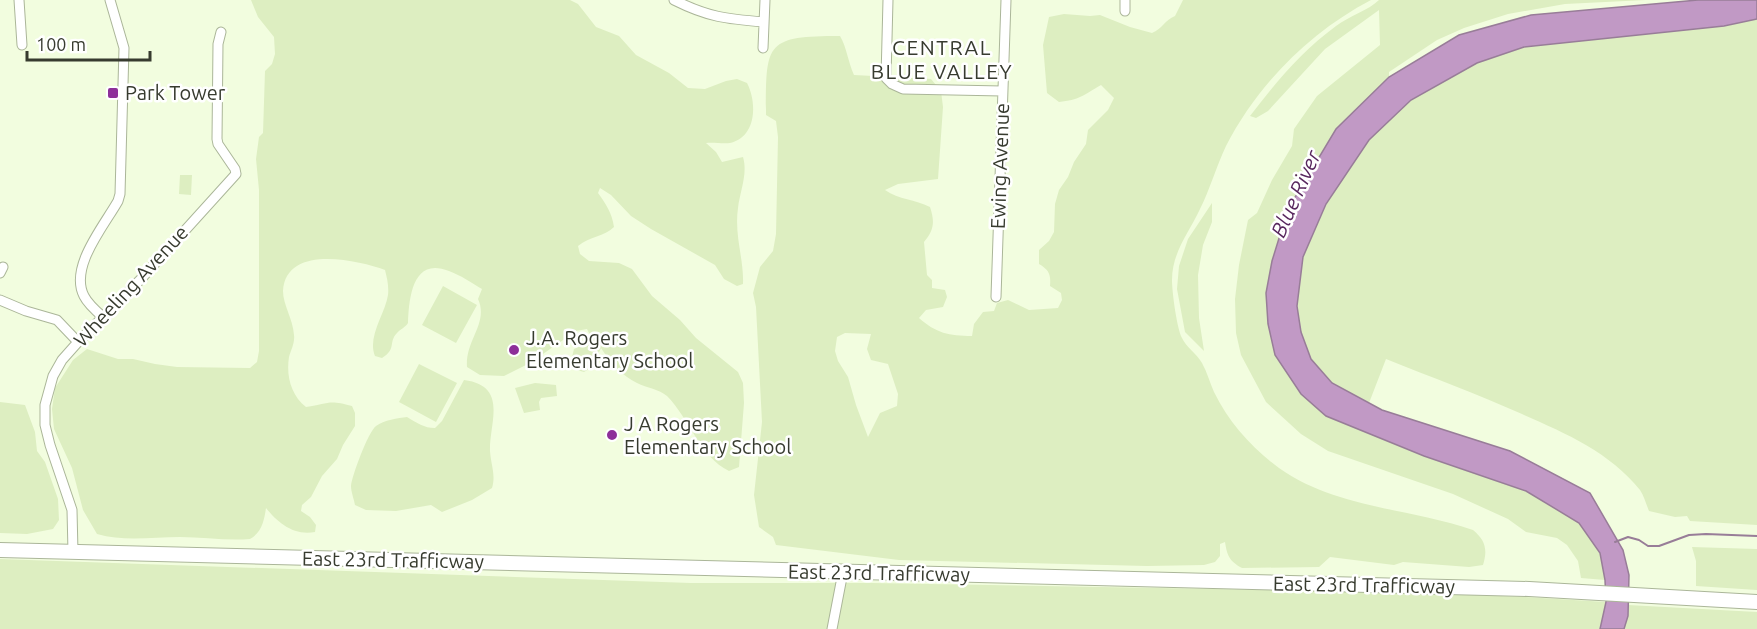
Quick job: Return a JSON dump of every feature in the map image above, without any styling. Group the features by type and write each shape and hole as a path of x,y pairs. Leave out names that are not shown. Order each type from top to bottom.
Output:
{"main road":[{"name":"East 23rd Trafficway","path":"0,550 1529,589 1757,602"}],"street":[{"path":"19,0 22,45"},
{"path":"103,317 84,297 80,286 80,275 87,254 120,194 124,48 110,0"},
{"path":"674,0 700,13 728,20 764,22"},
{"path":"763,48 765,0"},
{"path":"888,0 886,78 892,84 903,89 1002,91"},
{"name":"Ewing Avenue","path":"996,297 1006,0"},
{"path":"1125,0 1125,11"},
{"name":"Wheeling Avenue","path":"73,552 72,510 45,425 45,405 53,376 62,360 78,342 141,279 236,174 217,139 218,44 221,32"},
{"path":"0,300 57,320 78,342"},
{"path":"832,629 843,572"}],"green space":[{"path":"251,0 570,0 578,4 596,27 619,36 636,55 669,73 688,88 705,89 737,79 747,83 753,109 750,126 745,134 730,143 706,143 716,152 722,162 743,157 744,176 737,218 743,284 737,286 724,279 715,265 631,216 611,195 600,188 598,193 612,217 614,227 578,246 580,254 589,261 619,263 632,269 652,296 680,320 696,338 738,372 743,383 744,403 739,467 729,471 719,465 702,447 667,396 626,377 601,348 592,367 584,372 577,370 572,357 574,349 587,343 590,335 587,329 576,331 530,363 504,376 480,375 467,367 469,348 481,316 478,299 482,289 449,271 437,268 427,269 420,275 412,292 408,323 394,336 387,355 382,358 375,356 373,341 388,295 385,270 358,262 325,259 309,261 296,266 287,276 283,291 294,335 288,371 293,391 306,407 338,403 352,406 355,413 355,426 337,459 322,476 311,497 302,505 301,511 316,525 315,532 293,530 276,519 266,508 260,530 250,539 128,538 97,534 83,510 72,468 54,429 52,409 55,388 73,360 87,349 118,359 133,359 177,367 250,368 257,362 259,351 259,190 256,159 259,137 263,133 265,71 272,64 275,54 274,37 258,17"},
{"path":"1183,0 1371,0 1327,28 1307,44 1270,81 1239,123 1226,146 1204,201 1175,260 1172,280 1177,319 1182,338 1202,363 1214,392 1227,414 1242,434 1269,460 1301,481 1324,491 1373,506 1473,530 1484,545 1483,565 1469,567 1403,562 1394,565 1330,557 1319,567 1242,568 1229,557 1225,542 1220,544 1220,556 1215,562 1204,565 1147,566 899,560 776,545 773,537 759,527 754,495 762,422 756,307 753,293 760,267 773,251 776,234 778,137 776,121 766,115 767,72 775,48 797,38 840,36 854,75 931,79 941,91 943,107 938,179 898,184 885,190 930,207 932,212 932,230 924,242 927,275 932,280 932,288 945,290 947,297 943,307 926,310 919,318 943,333 972,336 974,324 983,312 994,311 997,303 1008,300 1029,310 1058,308 1062,300 1061,293 1050,286 1049,273 1039,264 1039,250 1049,241 1054,232 1055,204 1059,190 1086,144 1088,130 1108,110 1114,98 1101,85 1066,101 1059,102 1047,93 1043,45 1049,17 1064,14 1100,15 1152,33 1175,16","holes":["845,333 871,334 867,349 871,360 888,364 898,394 897,406 880,413 868,437 848,377 835,351 837,337"]},
{"path":"1379,0 1646,0 1565,4 1508,14 1464,28 1437,40 1389,72 1389,77 1336,129 1288,209 1272,261 1266,293 1268,324 1275,355 1326,416 1424,456 1526,491 1580,523 1600,553 1605,580 1581,578 1578,561 1567,545 1557,538 1526,532 1508,519 1453,494 1328,451 1301,434 1266,402 1241,355 1236,333 1235,299 1248,220 1257,213 1272,180 1292,146 1294,129 1317,96 1380,45 1379,10 1325,49 1268,111 1256,118 1250,116 1280,79 1312,46 1341,22"},
{"path":"1757,19 1757,525 1690,521 1687,516 1675,517 1649,511 1640,490 1628,477 1601,454 1586,445 1505,407 1386,359 1369,403 1332,383 1311,359 1301,332 1297,306 1303,257 1326,204 1369,140 1411,100 1477,63 1524,47 1724,26"},
{"path":"180,175 192,175 191,195 179,194"},
{"path":"1212,203 1212,222 1203,245 1198,275 1199,318 1204,351 1185,332 1177,289 1179,266 1188,239"},
{"path":"443,286 477,305 456,343 422,325"},
{"path":"419,364 457,383 436,422 399,402"},
{"path":"464,380 478,384 487,390 492,398 490,451 492,488 472,500 442,512 431,505 396,511 366,510 355,505 351,488 352,481 365,445 376,426 407,417 424,426 435,428 442,421"},
{"path":"535,383 556,385 557,396 541,398 540,410 524,413 515,388"},
{"path":"0,402 25,405 35,432 37,451 45,462 58,499 59,520 53,529 27,534 0,533"},
{"path":"1692,547 1757,549 1757,590 1696,586 1696,561"},
{"path":"0,559 691,583 872,583 1395,592 1606,602 1600,629 0,629"},
{"path":"1628,605 1757,612 1757,629 1624,629"}],"shaded area":[{"name":"Blue River","path":"1698,0 1757,0 1757,19 1724,26 1524,47 1477,63 1411,100 1369,140 1326,204 1303,257 1297,306 1301,332 1311,359 1332,383 1382,410 1510,451 1590,493 1623,550 1629,575 1628,616 1624,629 1600,629 1606,602 1600,553 1579,523 1526,491 1424,456 1326,416 1301,394 1275,355 1268,324 1266,293 1272,261 1288,209 1336,129 1389,77 1459,35 1531,15"}],"waterway":[{"path":"1615,542 1628,537 1648,546 1659,546 1689,535 1757,536"}],"place":[{"name":"Park Tower","path":"113,93"},
{"name":"J.A. Rogers Elementary School","path":"514,350"},
{"name":"J A Rogers Elementary School","path":"612,435"}],"district":[{"name":"CENTRAL BLUE VALLEY","path":"942,60"}]}
